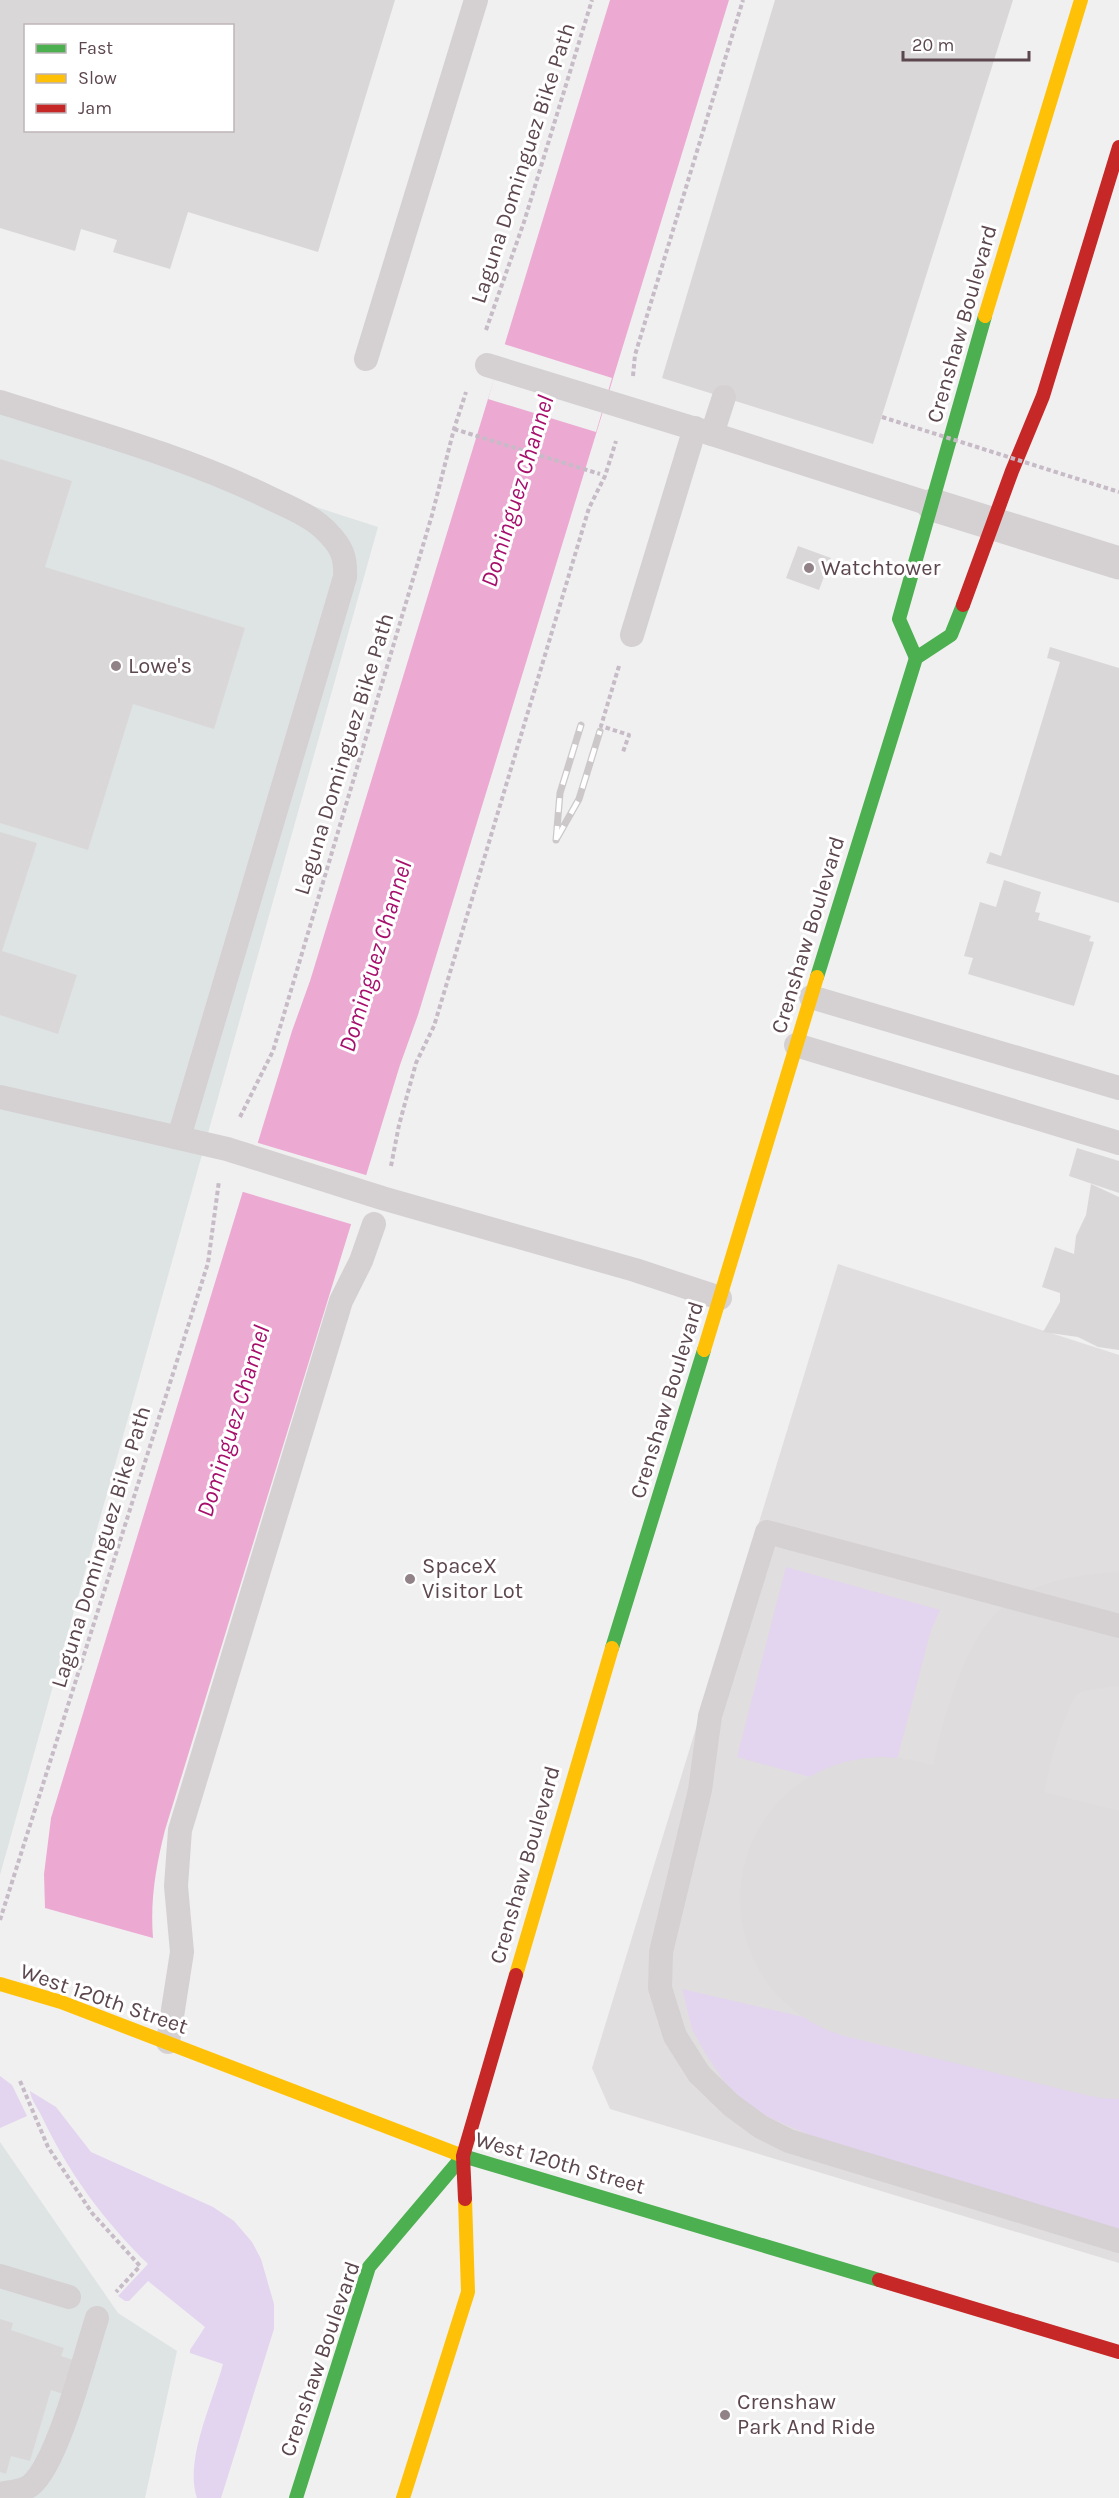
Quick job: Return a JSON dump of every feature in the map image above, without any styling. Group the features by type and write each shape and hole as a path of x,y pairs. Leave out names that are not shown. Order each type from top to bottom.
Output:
{"main road":[{"name":"Crenshaw Boulevard","path":"403,2498 468,2292 463,2156 600,1686 916,658 899,619 998,269 1081,0"},
{"path":"916,658 951,635 1043,396 1119,147"},
{"name":"West 120th Street","path":"0,1984 61,2002 463,2156 1119,2352"},
{"name":"Crenshaw Boulevard","path":"296,2498 369,2267 463,2156"}],"street":[{"path":"933,505 1119,563"}],"lane":[{"path":"366,359 476,0"},
{"path":"487,364 933,505"},
{"path":"633,635 704,431 724,397"},
{"path":"0,402 169,455 238,482 287,506 327,531 340,546 346,560 345,577 179,1137"},
{"path":"811,997 1119,1088"},
{"path":"796,1045 1119,1143"},
{"path":"0,1097 179,1137 238,1153 375,1196 634,1270 720,1298"},
{"path":"168,2042 182,1952 176,1886 180,1830 341,1301 361,1261 374,1224"},
{"path":"1119,1626 767,1532 710,1716 700,1790 661,1952 660,1988 675,2036 699,2074 731,2105 761,2127 789,2141 1119,2241"},
{"path":"0,2276 69,2297"},
{"path":"0,2494 30,2486 46,2467 66,2415 97,2318"}],"path":[{"name":"Laguna Dominguez Bike Path","path":"484,336 524,222 592,0"},
{"path":"375,1196 394,1159 399,1125 416,1063 434,1026 589,508 606,476 622,406 633,377 635,355 743,0"},
{"name":"Laguna Dominguez Bike Path","path":"238,1121 273,1051 429,526 453,429 466,391"},
{"path":"882,417 1119,492"},
{"path":"453,429 600,474"},
{"path":"611,691 601,726 629,735 624,752"},
{"name":"Laguna Dominguez Bike Path","path":"0,1920 208,1263 219,1180"},
{"path":"20,2081 48,2147 92,2213 140,2266 115,2293"}],"shaded area":[{"path":"0,405 378,527 0,1875"},
{"path":"838,1264 1119,1355 1119,2263 610,2109 592,2068"},
{"path":"786,1567 940,1610 931,1630 887,1798 737,1757"},
{"path":"682,1989 833,2024 839,2007 1119,2076 1119,2230 822,2140 770,2118 744,2101 724,2081 692,2029"},
{"path":"0,2076 12,2085 27,2116 0,2128"},
{"path":"30,2091 56,2107 91,2152 213,2207 234,2221 252,2242 261,2259 274,2304 274,2329 221,2498 197,2498 194,2466 201,2431 223,2364 190,2353 205,2327 148,2281 129,2301 118,2296 148,2264 117,2231 76,2178 53,2140"},
{"path":"0,2142 118,2313 177,2351 145,2498 0,2498"}],"water":[{"name":"Dominguez Channel","path":"610,0 729,0 165,1830 154,1883 153,1938 45,1908 44,1874 51,1818"}],"pier":[{"path":"504,344 612,378 596,432 488,399"},
{"path":"255,1142 369,1176 354,1225 240,1191"}],"building":[{"path":"0,0 395,0 318,252 188,212 170,269 113,252 117,240 81,229 75,251 0,228"},
{"path":"775,0 1013,0 873,444 662,378"},
{"name":"Lowe's","path":"0,459 72,481 45,567 245,628 214,729 133,704 88,850 0,823"},
{"name":"Watchtower","path":"798,546 831,558 819,590 786,578"},
{"path":"1050,647 1119,668 1119,903 986,863 990,852 1001,856 1060,662 1047,658"},
{"path":"0,832 37,843 2,951 77,975 58,1034 0,1015"},
{"path":"1004,880 1041,892 1035,912 1040,913 1038,920 1091,936 1089,941 1094,942 1074,1006 968,974 973,958 964,956 980,902 996,907"},
{"path":"1077,1148 1119,1161 1119,1193 1069,1176"},
{"path":"1091,1184 1119,1197 1119,1350 1098,1347 1078,1337 1043,1332 1060,1302 1060,1293 1042,1287 1055,1247 1074,1254 1076,1236 1086,1215"},
{"path":"0,2319 13,2323 11,2330 64,2348 61,2356 76,2361 66,2395 51,2390 30,2461 11,2456 6,2474 0,2472"}],"taxiway":[{"path":"1114,1956 1042,1904 1006,1865 995,1841 988,1794 992,1763 1004,1720 1020,1679 1037,1653 1065,1638 1087,1632 1119,1629"}],"runway":[{"path":"882,1899 1119,1957"}],"railway":[{"path":"556,840 560,793 581,725"},
{"path":"557,838 579,799 600,731"}],"traffic: fast":[{"path":"916,658 899,619 985,316"},
{"path":"817,977 916,658 951,635 963,605"},
{"path":"612,1648 704,1350"},
{"path":"463,2156 879,2280"},
{"path":"296,2498 369,2267 463,2156"}],"traffic: slow":[{"path":"985,316 1081,0"},
{"path":"704,1350 817,977"},
{"path":"516,1975 612,1648"},
{"path":"0,1984 61,2002 463,2156"},
{"path":"403,2498 468,2292 465,2199"}],"traffic: jam":[{"path":"963,605 1012,471 1043,396 1119,147"},
{"path":"465,2199 463,2156 516,1975"},
{"path":"879,2280 1119,2352"}],"place":[{"name":"Watchtower","path":"809,568"},
{"name":"Lowe's","path":"116,666"},
{"name":"SpaceX Visitor Lot","path":"410,1579"},
{"name":"Crenshaw Park And Ride","path":"725,2415"}]}
